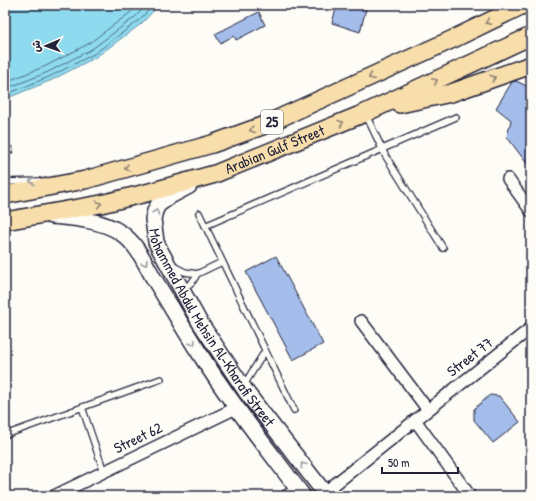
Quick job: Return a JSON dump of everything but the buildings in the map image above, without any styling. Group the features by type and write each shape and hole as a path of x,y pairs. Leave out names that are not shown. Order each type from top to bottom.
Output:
{"main road":[{"name":"Arabian Gulf Street","path":"5,194 85,180 212,144 262,126 453,39 523,5"},
{"name":"Arabian Gulf Street","path":"5,221 101,204 215,174 370,111 531,36"},
{"path":"370,111 451,93 531,65"},
{"name":"Mohammed Abdul Mehsin Al-Kharafi Street","path":"215,174 176,193 158,205 153,219 154,234 166,262 199,321 242,386 323,495"},
{"name":"Mohammed Abdul Mehsin Al-Kharafi Street","path":"40,214 87,220 106,225 120,232 133,244 212,373 296,494"},
{"path":"173,310 175,301 183,292"}],"street":[{"path":"508,179 531,211"},
{"path":"361,322 428,410"},
{"name":"Street 77","path":"323,495 531,328"},
{"name":"Street 62","path":"54,496 236,408"},
{"path":"415,420 470,496"}],"lane":[{"path":"370,111 385,155 443,248"},
{"path":"205,226 456,117"},
{"path":"5,182 85,180"},
{"path":"199,213 294,410"},
{"path":"166,262 178,269 197,274 222,262"},
{"path":"183,292 185,288 192,283 197,274"},
{"path":"242,386 265,351"},
{"path":"5,435 161,379"},
{"path":"82,407 104,472"}],"water":[{"path":"5,5 159,5 141,24 96,57 52,80 10,97 5,92"}]}
